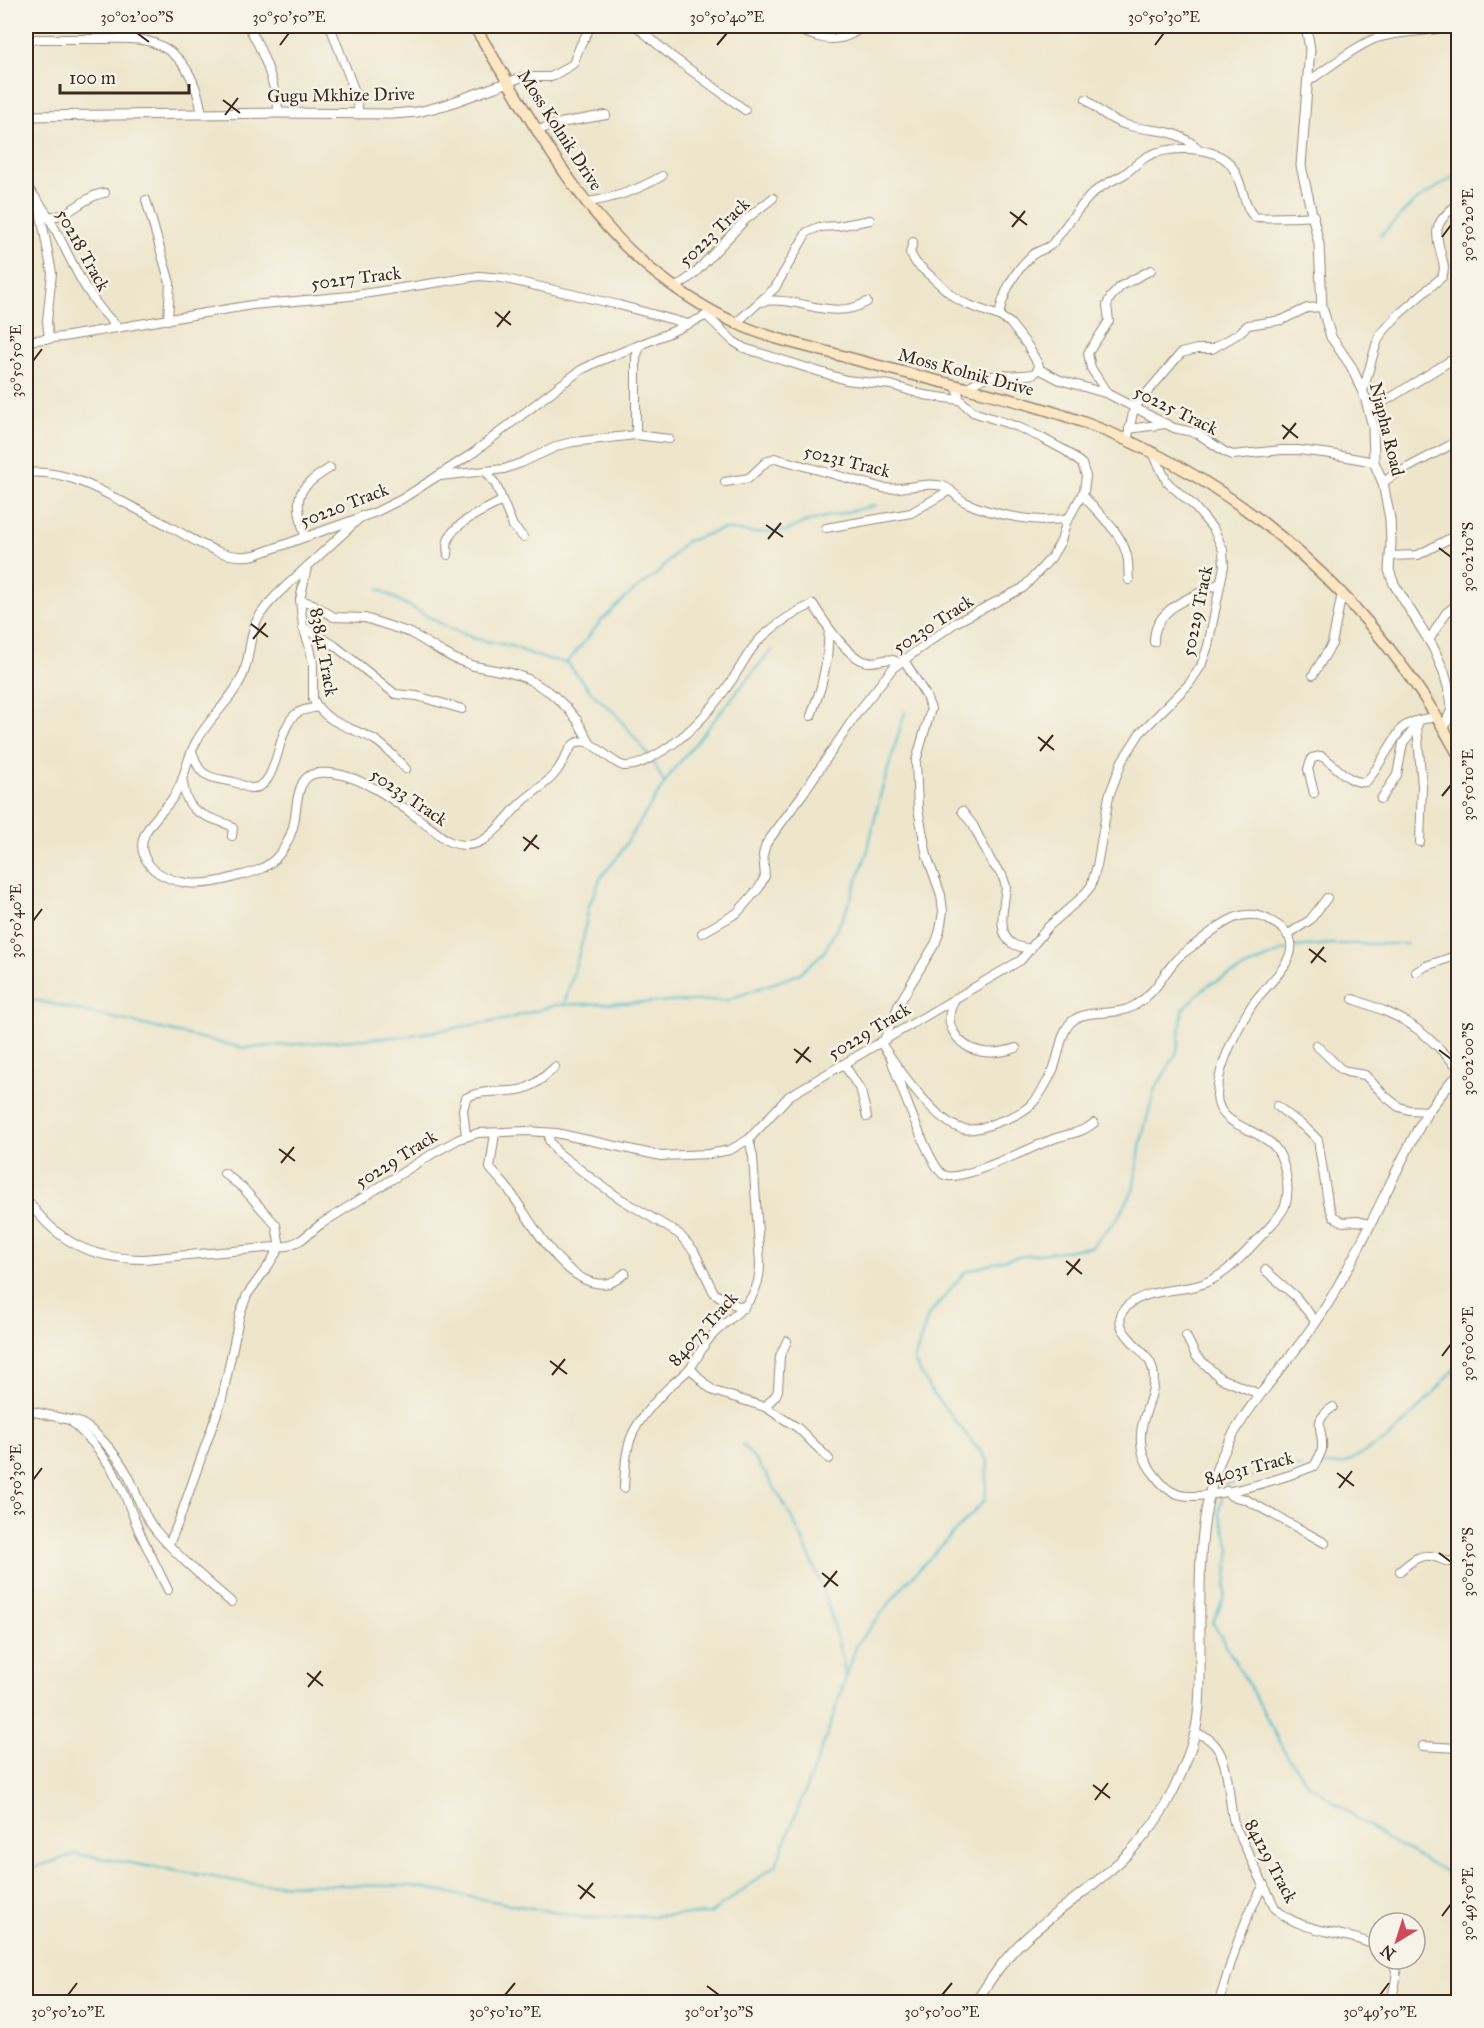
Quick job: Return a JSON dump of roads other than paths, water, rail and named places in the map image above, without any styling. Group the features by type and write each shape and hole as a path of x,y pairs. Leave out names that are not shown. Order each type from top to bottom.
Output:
{"main road":[{"name":"Moss Kolnik Drive","path":"474,26 538,130 586,202 614,236 654,272 710,314 791,343 1061,415 1153,453 1207,483 1255,516 1301,553 1369,622 1407,670 1438,717 1458,754"}],"street":[{"path":"248,26 272,81 279,113"},
{"path":"330,26 355,92 359,113"},
{"path":"509,82 522,77 551,77 573,64 591,26"},
{"path":"636,26 670,55 745,110"},
{"path":"789,26 819,38 833,40 852,34 864,26"},
{"name":"Njapha Road","path":"1306,26 1310,44 1309,81 1301,166 1319,244 1322,307 1331,337 1351,366 1363,391 1369,411 1373,426 1374,462 1383,483 1390,519 1389,570 1394,584 1429,640 1444,672 1452,709 1444,728"},
{"path":"1309,81 1372,40 1389,35 1452,26"},
{"path":"26,39 150,41 176,56 186,69 195,84 202,114"},
{"name":"Gugu Mkhize Drive","path":"26,116 392,114 418,112 445,105 509,82"},
{"path":"1086,99 1108,117 1130,126 1147,127 1182,136 1200,150"},
{"path":"538,130 560,123 606,115"},
{"path":"999,315 1004,295 1029,258 1052,244 1092,194 1150,155 1200,150 1218,154 1232,165 1244,190 1248,209 1253,216 1260,219 1314,216"},
{"path":"586,202 634,190 662,176"},
{"name":"50218 Track","path":"26,185 48,215 87,292 118,327"},
{"path":"48,215 55,217 94,195 105,193"},
{"name":"50223 Track","path":"675,288 693,275 745,220 773,198"},
{"path":"146,200 170,283 168,320"},
{"path":"38,202 52,273 46,321 50,339"},
{"path":"1363,391 1381,334 1398,315 1442,277 1444,265 1437,228 1443,216 1454,207"},
{"path":"736,323 775,288 801,238 807,232 819,227 870,220"},
{"path":"710,314 733,341 744,348 846,380 891,385 924,395 960,400 962,387 987,376 1035,373 1039,369 1035,358 1010,323 999,315 966,304 950,293 912,259 910,252 913,242"},
{"path":"1108,394 1091,368 1088,353 1109,321 1107,305 1110,298 1121,286 1151,270"},
{"name":"50217 Track","path":"26,341 50,339 252,305 350,296 479,276 502,278 619,305 688,324"},
{"path":"760,302 776,300 820,310 845,310 867,302"},
{"path":"1127,441 1134,408 1181,353 1212,348 1238,334 1248,325 1282,320 1307,308 1322,307"},
{"name":"50220 Track","path":"26,473 48,473 90,484 153,516 212,550 244,557 255,555 402,499 473,453 576,374 597,362 710,314"},
{"path":"636,435 636,357 641,344"},
{"path":"1369,411 1458,356"},
{"name":"50225 Track","path":"1039,369 1060,380 1108,394 1166,424 1197,433 1233,455 1298,450 1374,462"},
{"name":"50230 Track","path":"702,933 737,913 759,888 765,876 763,855 766,844 858,712 902,662 955,623 1023,588 1056,551 1069,518 1082,494 1086,476 1084,467 1066,451 1027,430 973,412 960,400"},
{"path":"1129,429 1166,424"},
{"path":"439,476 504,469 560,445 636,435 669,439"},
{"path":"1383,483 1458,441"},
{"name":"50229 Track","path":"26,1199 54,1232 90,1251 122,1259 144,1259 287,1246 301,1240 321,1224 432,1154 466,1136 478,1133 527,1131 550,1133 670,1157 730,1150 749,1139 784,1100 1017,963 1048,927 1083,897 1091,886 1099,856 1109,796 1118,770 1140,733 1189,684 1201,666 1208,646 1224,560 1220,542 1193,505 1167,482 1153,453"},
{"name":"50231 Track","path":"725,483 749,478 766,462 775,458 883,488 921,484 940,485 968,504 1004,514 1050,520 1069,518"},
{"path":"305,537 299,498 308,482 330,468"},
{"path":"486,471 496,485 513,526 523,537"},
{"path":"826,528 911,513 950,490"},
{"path":"1082,494 1109,525 1125,548 1128,557 1129,580"},
{"path":"448,555 447,544 452,532 464,522 502,501"},
{"name":"50233 Track","path":"362,516 272,599 257,622 242,676 197,740 183,783 146,830 142,846 144,856 157,872 176,880 196,884 211,883 259,871 276,858 293,829 299,794 305,781 312,774 328,773 354,779 379,792 448,841 471,845 498,830 518,806 551,778 573,745 581,741 590,743"},
{"path":"1390,556 1418,555 1458,534"},
{"name":"83841 Track","path":"307,565 300,600 303,627 313,663 313,697 318,707 336,723 376,741 406,769"},
{"path":"1154,642 1155,627 1166,613 1189,597 1220,583"},
{"path":"1313,675 1332,644 1342,593"},
{"path":"300,600 313,604 334,617 365,618 411,633 455,659 474,666 511,673 528,679 551,693 567,708 590,743 624,766 639,764 655,756 692,727 714,704 759,640 783,621 813,604 829,628 849,651 862,661 872,662 893,658 902,662 925,694 931,709 916,761 918,809 927,856 941,895 943,911 936,942 899,1004 882,1041 928,1149 940,1173 946,1176 959,1175 1002,1161 1057,1137 1079,1133 1094,1123"},
{"path":"1429,640 1446,613 1458,603"},
{"path":"303,627 334,645 395,694 417,696 462,709"},
{"path":"811,716 827,659 829,628"},
{"path":"192,752 199,767 209,776 238,783 248,788 258,787 268,777 274,766 283,730 288,722 301,711 318,707"},
{"path":"1314,793 1308,769 1312,758 1324,757 1350,778 1366,782 1401,729 1407,724 1438,717"},
{"path":"1381,799 1397,775 1403,743 1424,719"},
{"path":"1417,726 1422,786 1420,842"},
{"path":"183,783 184,794 191,807 200,814 229,825 233,828 232,836"},
{"path":"962,811 973,825 992,863 1005,880 1002,919 1005,936 1016,946 1031,949"},
{"path":"888,1054 930,1107 943,1120 954,1126 965,1129 989,1125 1016,1116 1036,1101 1055,1066 1065,1031 1074,1019 1082,1016 1122,1012 1139,1003 1157,986 1175,959 1224,922 1241,916 1260,916 1280,926 1287,935 1310,920 1328,898"},
{"name":"84031 Track","path":"1287,935 1292,947 1286,964 1262,991 1245,1017 1224,1066 1217,1099 1224,1115 1262,1137 1278,1150 1287,1174 1288,1190 1283,1208 1276,1221 1226,1271 1200,1285 1139,1299 1127,1307 1120,1322 1124,1333 1148,1358 1154,1372 1153,1388 1143,1421 1141,1449 1145,1460 1160,1481 1177,1495 1199,1496 1226,1491 1314,1467 1322,1450 1319,1420 1322,1414 1333,1407"},
{"path":"1416,972 1426,966 1458,955"},
{"path":"956,997 949,1013 949,1023 960,1042 971,1049 984,1052 997,1053 1016,1048"},
{"path":"1353,999 1416,1028 1458,1066"},
{"path":"1316,1045 1334,1064 1345,1071 1365,1075 1399,1107 1428,1111"},
{"path":"844,1064 861,1091 867,1117"},
{"path":"466,1136 463,1110 468,1096 524,1089 555,1067"},
{"path":"976,2002 993,1975 1027,1938 1124,1859 1162,1813 1195,1733 1200,1682 1201,1551 1205,1514 1215,1475 1227,1445 1247,1410 1316,1322 1337,1287 1428,1111 1458,1077"},
{"path":"1277,1106 1318,1140 1328,1202 1333,1216 1343,1222 1358,1221 1370,1224"},
{"path":"495,1133 490,1168 504,1183 550,1251 573,1272 586,1280 609,1283 625,1273"},
{"path":"550,1133 549,1140 557,1152 621,1200 679,1234 694,1251 714,1293 744,1308"},
{"name":"84073 Track","path":"624,1488 625,1468 633,1433 669,1388 690,1368 708,1341 744,1308 757,1288 760,1275 753,1158 749,1139"},
{"path":"169,1544 222,1400 240,1314 247,1295 280,1247 276,1226 243,1188 224,1173"},
{"path":"1264,1270 1298,1299 1316,1322"},
{"path":"1186,1336 1196,1356 1220,1378 1259,1394"},
{"path":"765,1407 778,1390 780,1356 787,1341"},
{"path":"690,1368 714,1391 765,1407 798,1428 829,1459"},
{"path":"26,1410 80,1421 85,1425 116,1456 128,1475 148,1521 231,1602"},
{"path":"70,1420 93,1443 112,1468 168,1590"},
{"path":"1226,1491 1231,1496 1245,1499 1325,1543"},
{"path":"1400,1571 1408,1563 1422,1556 1434,1556 1449,1562 1458,1558"},
{"name":"84129 Track","path":"1195,1733 1208,1739 1225,1763 1231,1814 1235,1826 1275,1908 1287,1918 1304,1926 1367,1941"},
{"path":"1423,1746 1458,1748"},
{"path":"1219,2002 1239,1937 1250,1909 1264,1885"},
{"path":"1391,2002 1398,1976 1397,1971"}],"waterway":[{"path":"1380,236 1414,202 1458,174"},
{"path":"567,663 601,621 631,593 657,574 685,542 723,529 756,533 787,531 805,522 876,505"},
{"path":"378,589 449,628 476,639 511,646 542,658 567,663 593,694 615,713 651,758 664,783"},
{"path":"564,1005 583,939 589,906 601,877 617,858 671,773 772,649"},
{"path":"26,998 244,1048 407,1036 503,1020 556,1005 727,1000 799,974 824,952 846,911 867,853 880,796 905,712"},
{"path":"1293,947 1333,944 1407,944"},
{"path":"26,1870 76,1854 254,1884 411,1886 586,1918 710,1914 776,1865 827,1735 857,1644 905,1584 985,1500 988,1461 931,1391 914,1361 928,1316 965,1272 1010,1258 1092,1247 1119,1216 1133,1191 1141,1142 1154,1091 1177,1052 1183,1009 1208,985 1287,949"},
{"path":"1317,1466 1344,1464 1389,1438 1458,1365"},
{"path":"742,1444 764,1471 796,1526 807,1550 834,1626 846,1677"},
{"path":"1224,1485 1277,1469 1302,1467"},
{"path":"1222,1499 1219,1512 1230,1548 1225,1595 1213,1623 1285,1753 1307,1783 1387,1839 1446,1872 1458,1883"}]}
